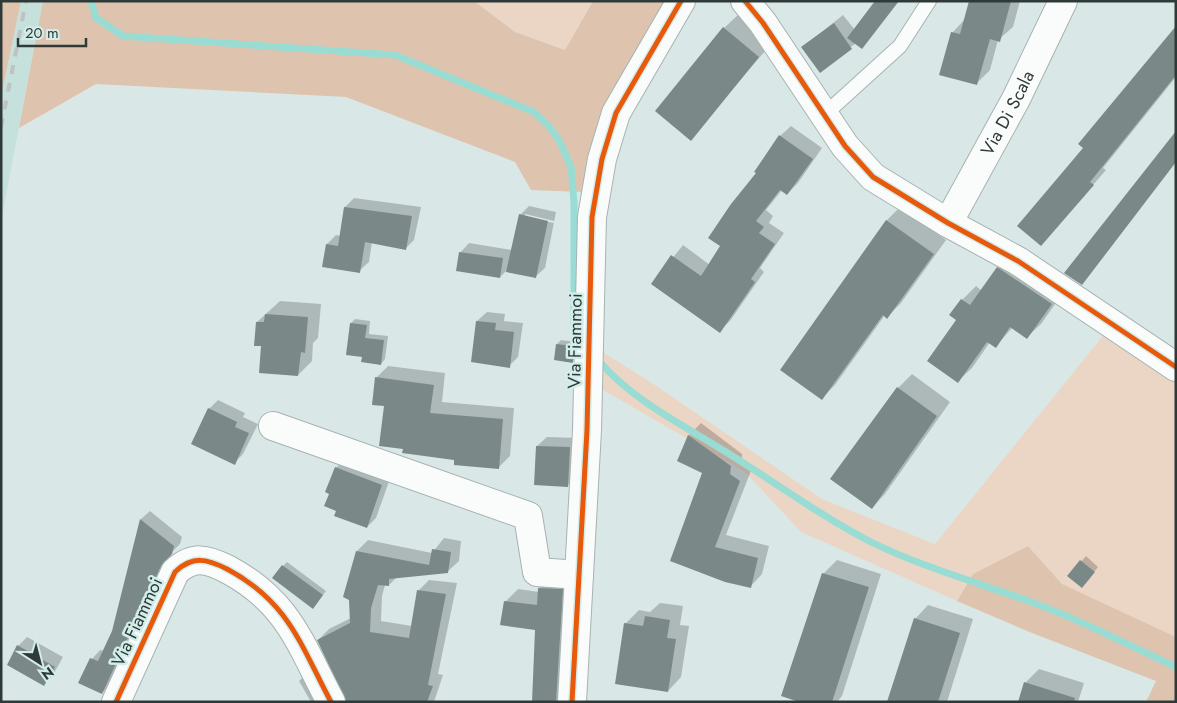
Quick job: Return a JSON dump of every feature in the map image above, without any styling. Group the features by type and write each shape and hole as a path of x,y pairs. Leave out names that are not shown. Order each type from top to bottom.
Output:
{"street":[{"name":"Via Fiammoi","path":"572,702 588,369 592,217 607,136 616,113 681,1"},
{"path":"745,1 763,23 845,146 873,177 948,223 1018,261 1176,367"},
{"name":"Via Di Scala","path":"948,223 1016,99 1063,1"},
{"path":"273,426 528,516 537,572 579,575"},
{"name":"Via Fiammoi","path":"116,702 175,572 191,560 202,559 210,561 241,577 277,605 289,621 331,702"}],"lane":[{"path":"824,115 900,46 929,1"}],"shaded area":[{"path":"1,1 21,1 1,97"},
{"path":"21,1 43,1 1,221 1,97"},
{"path":"43,1 474,1 515,32 565,50 593,1 683,1 583,192 531,190 515,162 346,97 96,84 19,128"},
{"path":"474,1 593,1 565,50 515,32"},
{"path":"1106,332 1176,383 1176,637 1062,584 1028,546 973,574 957,601 801,532 745,472 596,386 593,346 649,381 822,499 935,544"},
{"path":"1028,546 1062,584 1176,637 1176,702 1146,702 1156,681 1032,633 957,601 973,574"}],"building":[{"path":"875,1 899,1 862,49 847,38"},
{"path":"969,1 1011,1 1000,42 990,39 977,85 939,75 951,32 960,34"},
{"path":"834,23 852,49 820,73 801,47"},
{"path":"1176,26 1176,75 1090,182 1094,185 1041,246 1017,226 1083,148 1078,144"},
{"path":"723,27 759,57 691,141 655,111"},
{"path":"1176,131 1176,162 1082,285 1064,273"},
{"path":"779,135 813,159 787,195 780,190 756,221 764,227 759,233 775,244 751,279 755,282 720,333 651,284 671,255 701,276 720,246 708,238 731,204 756,173 754,172"},
{"path":"344,207 412,216 406,250 365,242 360,273 322,267 326,244 338,246"},
{"path":"519,214 548,221 536,278 506,272"},
{"path":"886,220 934,254 887,319 883,315 822,400 780,370"},
{"path":"459,252 503,258 500,278 456,271"},
{"path":"997,267 1052,304 1027,339 1010,327 996,348 987,342 958,383 927,361 956,320 949,315 961,299 970,305"},
{"path":"265,314 308,317 305,353 301,352 298,376 259,373 261,346 254,346 256,322 264,322"},
{"path":"476,321 496,323 495,330 514,332 510,368 471,362"},
{"path":"350,323 367,325 365,338 384,340 381,365 361,362 362,357 346,355"},
{"path":"556,344 573,346 573,363 554,360"},
{"path":"375,377 434,385 430,413 503,419 499,469 454,465 454,460 402,453 403,449 379,446 384,406 372,405"},
{"path":"897,387 937,416 872,509 830,479"},
{"path":"208,408 237,422 235,427 249,433 235,465 191,444"},
{"path":"688,435 731,466 730,474 740,481 715,547 758,558 751,588 725,582 670,561 702,473 677,461"},
{"path":"536,446 570,447 568,487 534,485"},
{"path":"335,467 382,485 367,528 334,516 336,511 324,506 329,494 325,492"},
{"path":"140,519 174,546 172,554 161,566 102,694 78,683 90,658 98,661 112,631"},
{"path":"432,549 451,552 448,573 389,579 389,586 378,585 371,608 370,632 409,638 417,590 446,594 428,685 433,686 427,702 346,702 317,640 350,623 349,600 343,597 356,551 429,565"},
{"path":"1080,560 1095,572 1082,588 1067,576"},
{"path":"282,565 323,595 313,609 272,578"},
{"path":"822,573 869,587 832,702 799,702 781,696"},
{"path":"538,588 563,589 556,702 532,702 535,630 500,625 504,601 537,605"},
{"path":"645,616 670,620 667,638 676,639 668,692 615,684 624,623 643,626"},
{"path":"914,618 960,633 938,702 887,702"},
{"path":"17,645 55,667 44,686 7,665"},
{"path":"1024,682 1075,698 1074,702 1018,702"}],"waterway":[{"path":"91,1 96,18 123,36 395,55 534,112 548,125 559,140 571,167 574,202 574,325 580,338"},
{"path":"598,360 626,387 658,410 834,521 871,542 927,566 1062,614 1176,667"}],"railway":[{"path":"1,127 26,1"}],"cycle path":[{"path":"572,702 587,430 592,217 602,159 616,113 681,1"},
{"path":"745,1 763,23 845,146 873,177 948,223 1018,261 1176,367"},
{"path":"116,702 175,572 188,563 200,560 227,569 248,582 279,610 301,643 331,702"}]}
